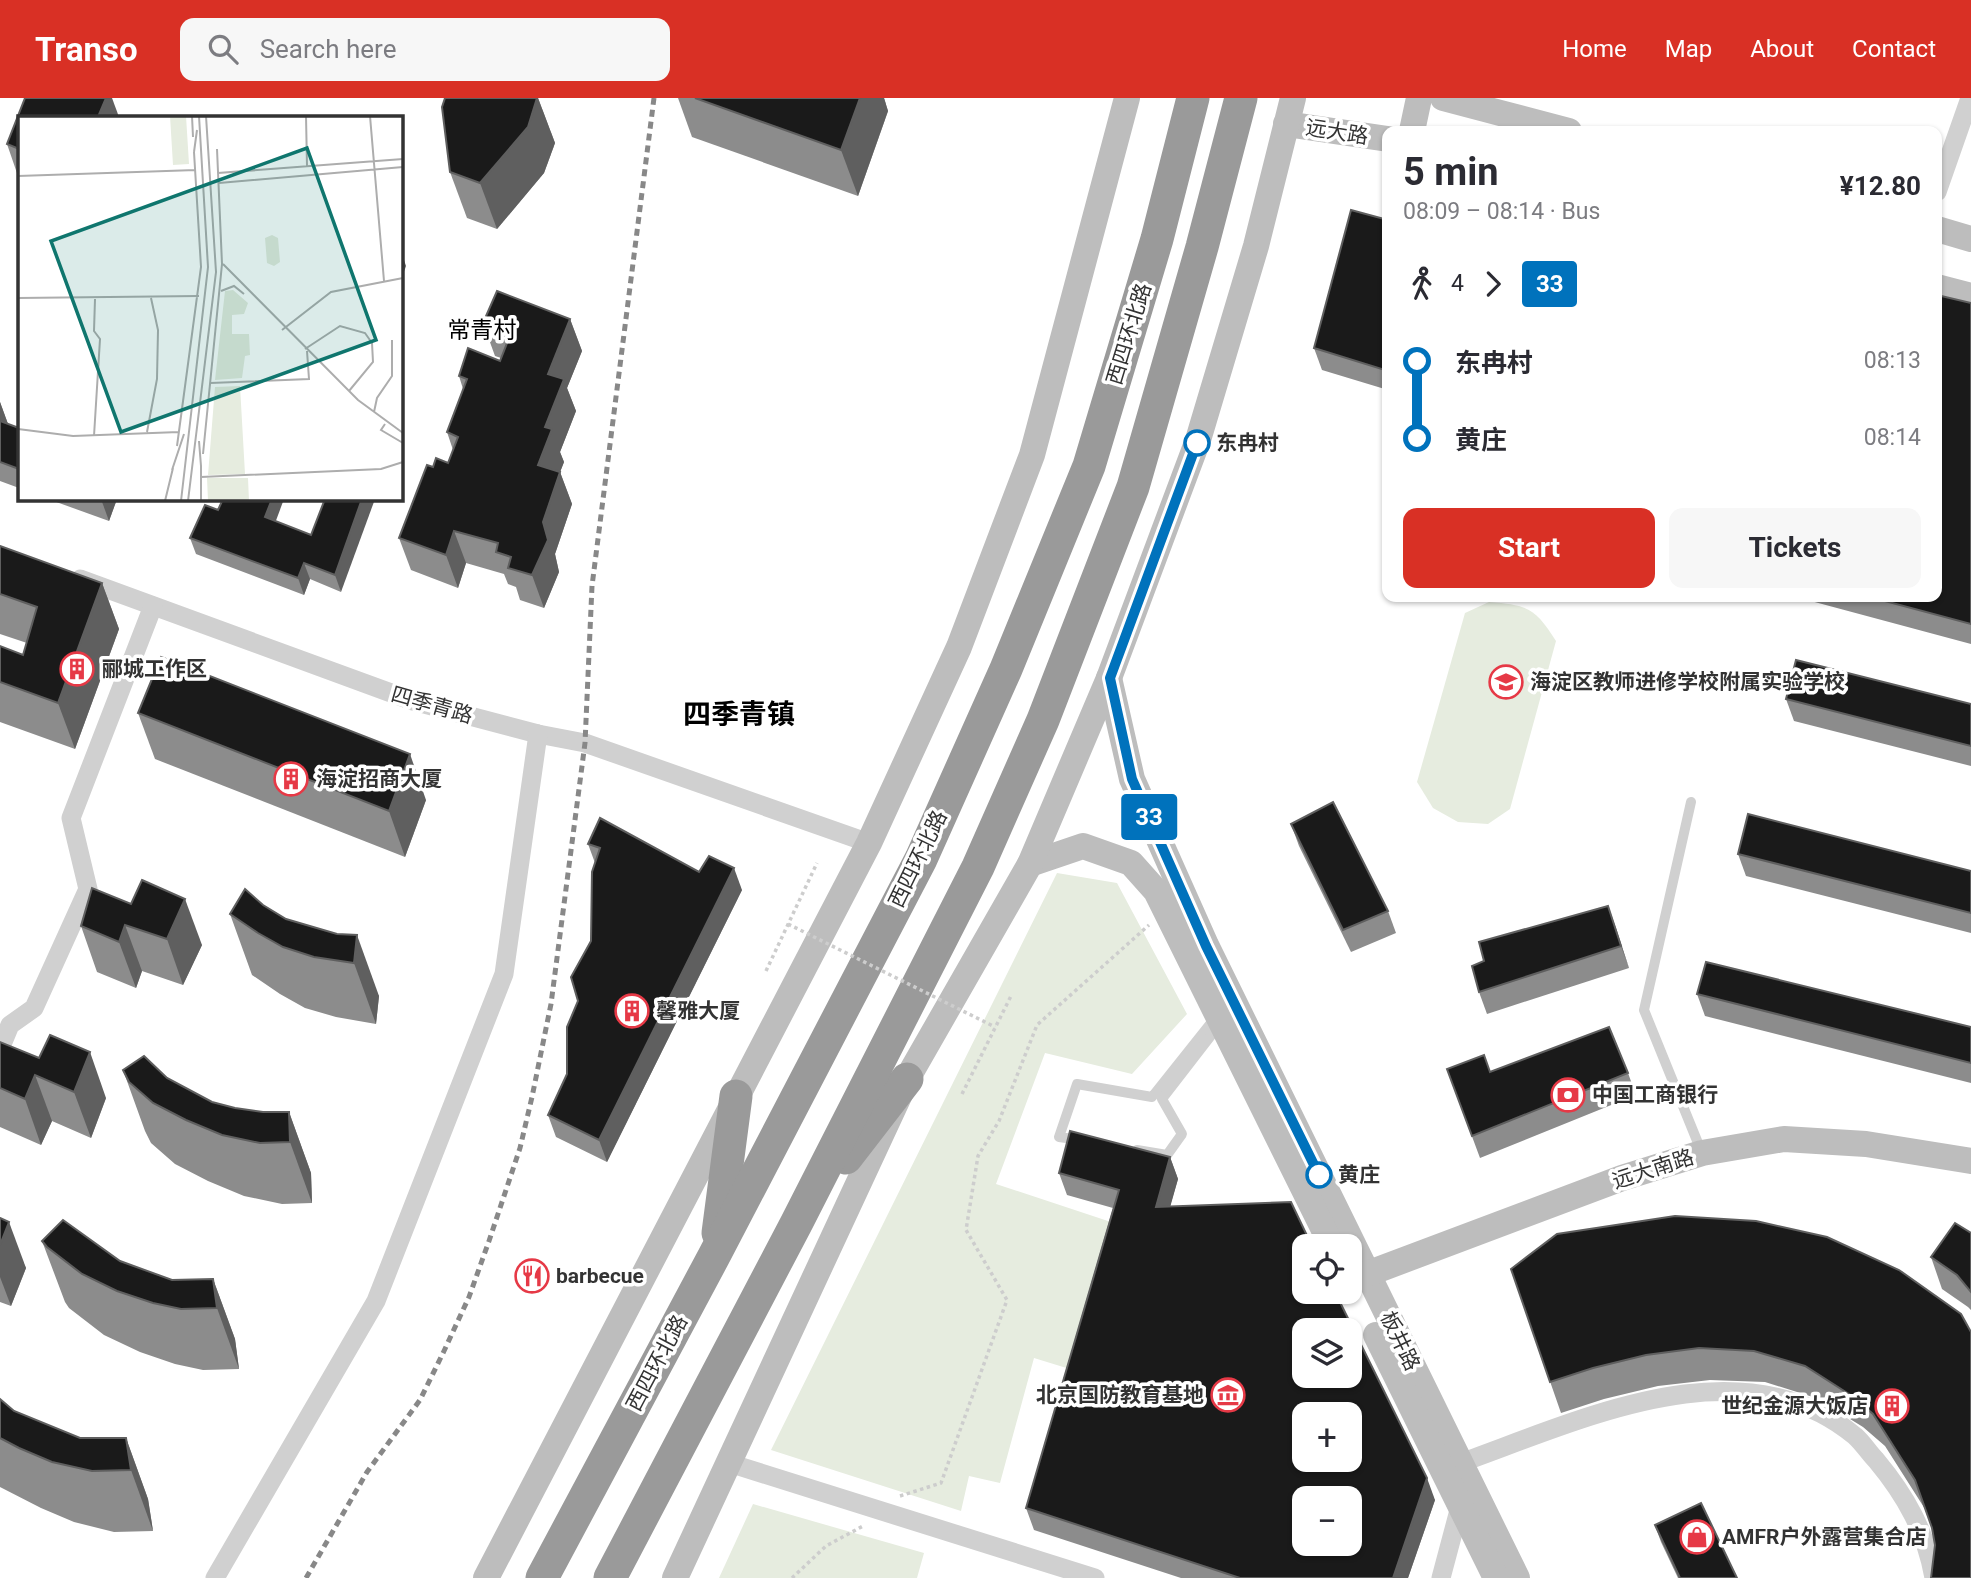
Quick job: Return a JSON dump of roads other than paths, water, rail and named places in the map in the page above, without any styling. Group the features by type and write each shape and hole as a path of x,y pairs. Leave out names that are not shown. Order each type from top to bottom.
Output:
{"highway":[{"name":"西四环北路","path":"542,1578 714,1256 920,859 1011,657 1089,466 1157,239 1193,98"},
{"path":"610,1578 796,1224 978,867 1043,720 1133,487 1202,247 1241,98"},
{"path":"796,1224 907,1079"},
{"path":"714,1256 736,1096"}],"street":[{"path":"486,1578 869,843 959,647 1032,456 1127,98"},
{"path":"676,1578 907,1079 1030,864 1110,678 1198,440 1256,246 1293,98"},
{"path":"1413,126 1419,98"},
{"path":"1443,98 1550,126"},
{"path":"1942,178 1970,98"},
{"name":"远大路","path":"1286,124 1382,138"},
{"path":"1942,230 1971,239"},
{"path":"1942,288 1971,296"},
{"name":"四季青路","path":"64,573 413,701 538,734 585,743 869,843"},
{"path":"0,1049 10,1025 34,1008 88,889 71,818 153,606"},
{"name":"板井路","path":"1110,678 1132,779 1335,1234"},
{"path":"215,1578 376,1301 504,974 538,734"},
{"path":"1030,864 1083,846 1131,863 1156,891 1326,1234"},
{"name":"远大南路","path":"1362,1275 1622,1178 1702,1153 1784,1139 1866,1144 1971,1161"},
{"path":"1362,1291 1463,1483 1496,1578"},
{"name":"板井路","path":"1362,1291 1463,1483 1517,1578"},
{"path":"1463,1483 1627,1405 1679,1394 1717,1391 1756,1393 1781,1398 1820,1414 1856,1437 1909,1505 1929,1550 1934,1578"},
{"path":"729,1463 1096,1578"},
{"path":"1441,1578 1463,1483"}],"lane":[{"path":"1691,802 1644,1010 1702,1153"},
{"path":"1086,1141 1059,1137 1077,1084 1152,1097 1220,1019"},
{"path":"1127,1148 1167,1155 1182,1134 1162,1099 1220,1019"}],"railway":[{"path":"306,1578 367,1472 420,1400 444,1351 469,1297 489,1241 520,1148 532,1097 551,1004 585,743 592,586 654,98"}],"place":[{"name":"东冉村","path":"1197,443"},
{"name":"郦城工作区","path":"77,669"},
{"name":"海淀区教师进修学校附属实验学校","path":"1506,682"},
{"name":"海淀招商大厦","path":"291,779"},
{"name":"馨雅大厦","path":"632,1011"},
{"name":"中国工商银行","path":"1568,1095"},
{"name":"黄庄","path":"1319,1175"},
{"name":"barbecue","path":"532,1276"},
{"name":"北京国防教育基地","path":"1228,1395"},
{"name":"世纪金源大饭店","path":"1892,1406"},
{"name":"AMFR户外露营集合店","path":"1697,1537"}],"district":[{"name":"常青村","path":"482,330"},
{"name":"四季青镇","path":"739,714"}]}
